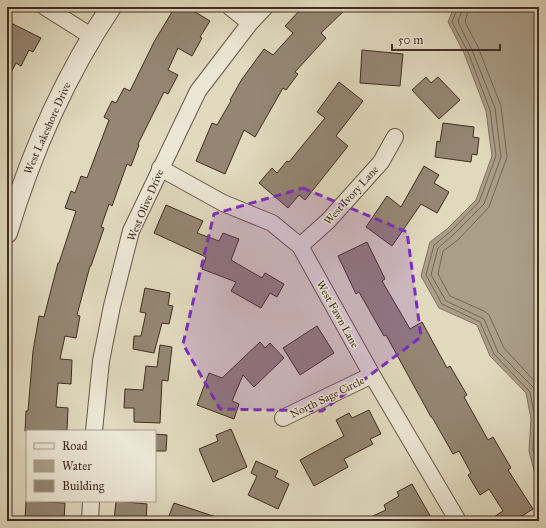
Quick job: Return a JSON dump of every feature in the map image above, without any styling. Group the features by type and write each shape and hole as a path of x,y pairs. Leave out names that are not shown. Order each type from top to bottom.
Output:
{"street":[{"path":"45,7 92,36"},
{"name":"West Lakeshore Drive","path":"7,233 17,200 33,157 59,95 92,36 111,7"},
{"path":"230,7 250,23"},
{"name":"West Olive Drive","path":"94,430 102,361 112,306 131,231 198,91 250,23 265,7"},
{"name":"West Ivory Lane","path":"300,246 328,221 381,162 395,137"},
{"name":"West Fawn Lane","path":"160,168 223,203 272,223 300,246 372,375 458,521"},
{"name":"North Sage Circle","path":"283,418 372,375"},
{"path":"90,502 90,521"}],"highlighted area":[{"path":"303,188 407,232 421,337 322,411 220,409 183,344 214,214"}],"water":[{"path":"454,7 539,7 539,490 529,451 531,419 526,393 490,356 477,325 439,308 421,276 430,242 447,229 476,200 492,156 486,111 464,53 448,22"}],"building":[{"path":"175,7 187,7 210,21 200,37 202,38 192,56 178,48 168,70 178,75 168,94 164,92 138,144 139,145 131,166 127,164 112,206 109,204 101,227 104,228 90,266 77,315 80,316 76,338 65,336 60,359 72,360 71,384 58,383 56,407 68,408 67,430 25,431 33,351 39,316 44,317 58,263 76,211 65,208 71,191 75,193 81,176 87,178 109,120 104,117 112,101 116,103 124,88 130,91 154,42"},
{"path":"303,7 348,7 321,33 326,38 295,72 298,74 286,90 283,88 255,137 244,130 225,174 196,161 212,123 217,125 242,79 264,49 273,55 293,33 285,26"},
{"path":"7,21 41,38 33,52 29,50 21,66 16,63 7,80"},
{"path":"362,50 403,54 400,86 360,83"},
{"path":"426,77 431,83 438,77 460,100 439,119 412,90"},
{"path":"339,82 363,101 336,136 348,146 305,200 299,195 288,208 259,183 272,168 277,173 287,161 289,162 325,118 317,112"},
{"path":"443,123 474,127 473,137 479,138 477,155 472,154 471,162 435,157 437,141 440,142"},
{"path":"424,166 439,175 434,183 449,192 437,213 421,204 392,246 366,227 387,196 401,207"},
{"path":"166,205 203,221 197,233 219,241 223,233 239,239 231,260 262,278 265,273 284,284 277,297 270,293 261,308 231,291 236,282 202,269 206,257 154,233"},
{"path":"367,242 385,279 382,281 410,329 422,322 447,368 450,366 467,395 464,397 488,440 493,437 511,468 508,470 533,509 514,521 488,521 503,511 489,489 480,495 468,475 471,473 459,451 453,454 386,335 384,336 359,292 356,294 338,256"},
{"path":"145,288 170,293 168,305 173,306 169,324 162,323 154,353 133,349 134,336 141,336 146,313 140,312"},
{"path":"317,326 334,353 300,375 283,348"},
{"path":"260,342 265,348 270,343 284,358 254,387 243,375 232,401 239,404 234,419 197,405 209,373 222,378"},
{"path":"160,345 172,347 168,381 162,380 160,423 134,422 134,408 124,408 125,389 143,390 146,366 157,367"},
{"path":"369,410 381,434 370,439 373,444 344,459 348,467 314,486 300,460 344,436 336,420 349,413 352,418"},
{"path":"231,429 247,467 213,482 199,449 218,441 216,435"},
{"path":"156,434 167,435 166,451 156,451"},
{"path":"256,461 278,471 275,477 289,484 278,509 248,495 257,476 251,473"},
{"path":"412,484 433,521 362,521 386,510 384,505 399,496 397,492"},
{"path":"26,501 65,503 64,521 25,521"},
{"path":"116,502 147,504 146,521 114,521"},
{"path":"174,503 222,519 222,521 167,521"}]}
